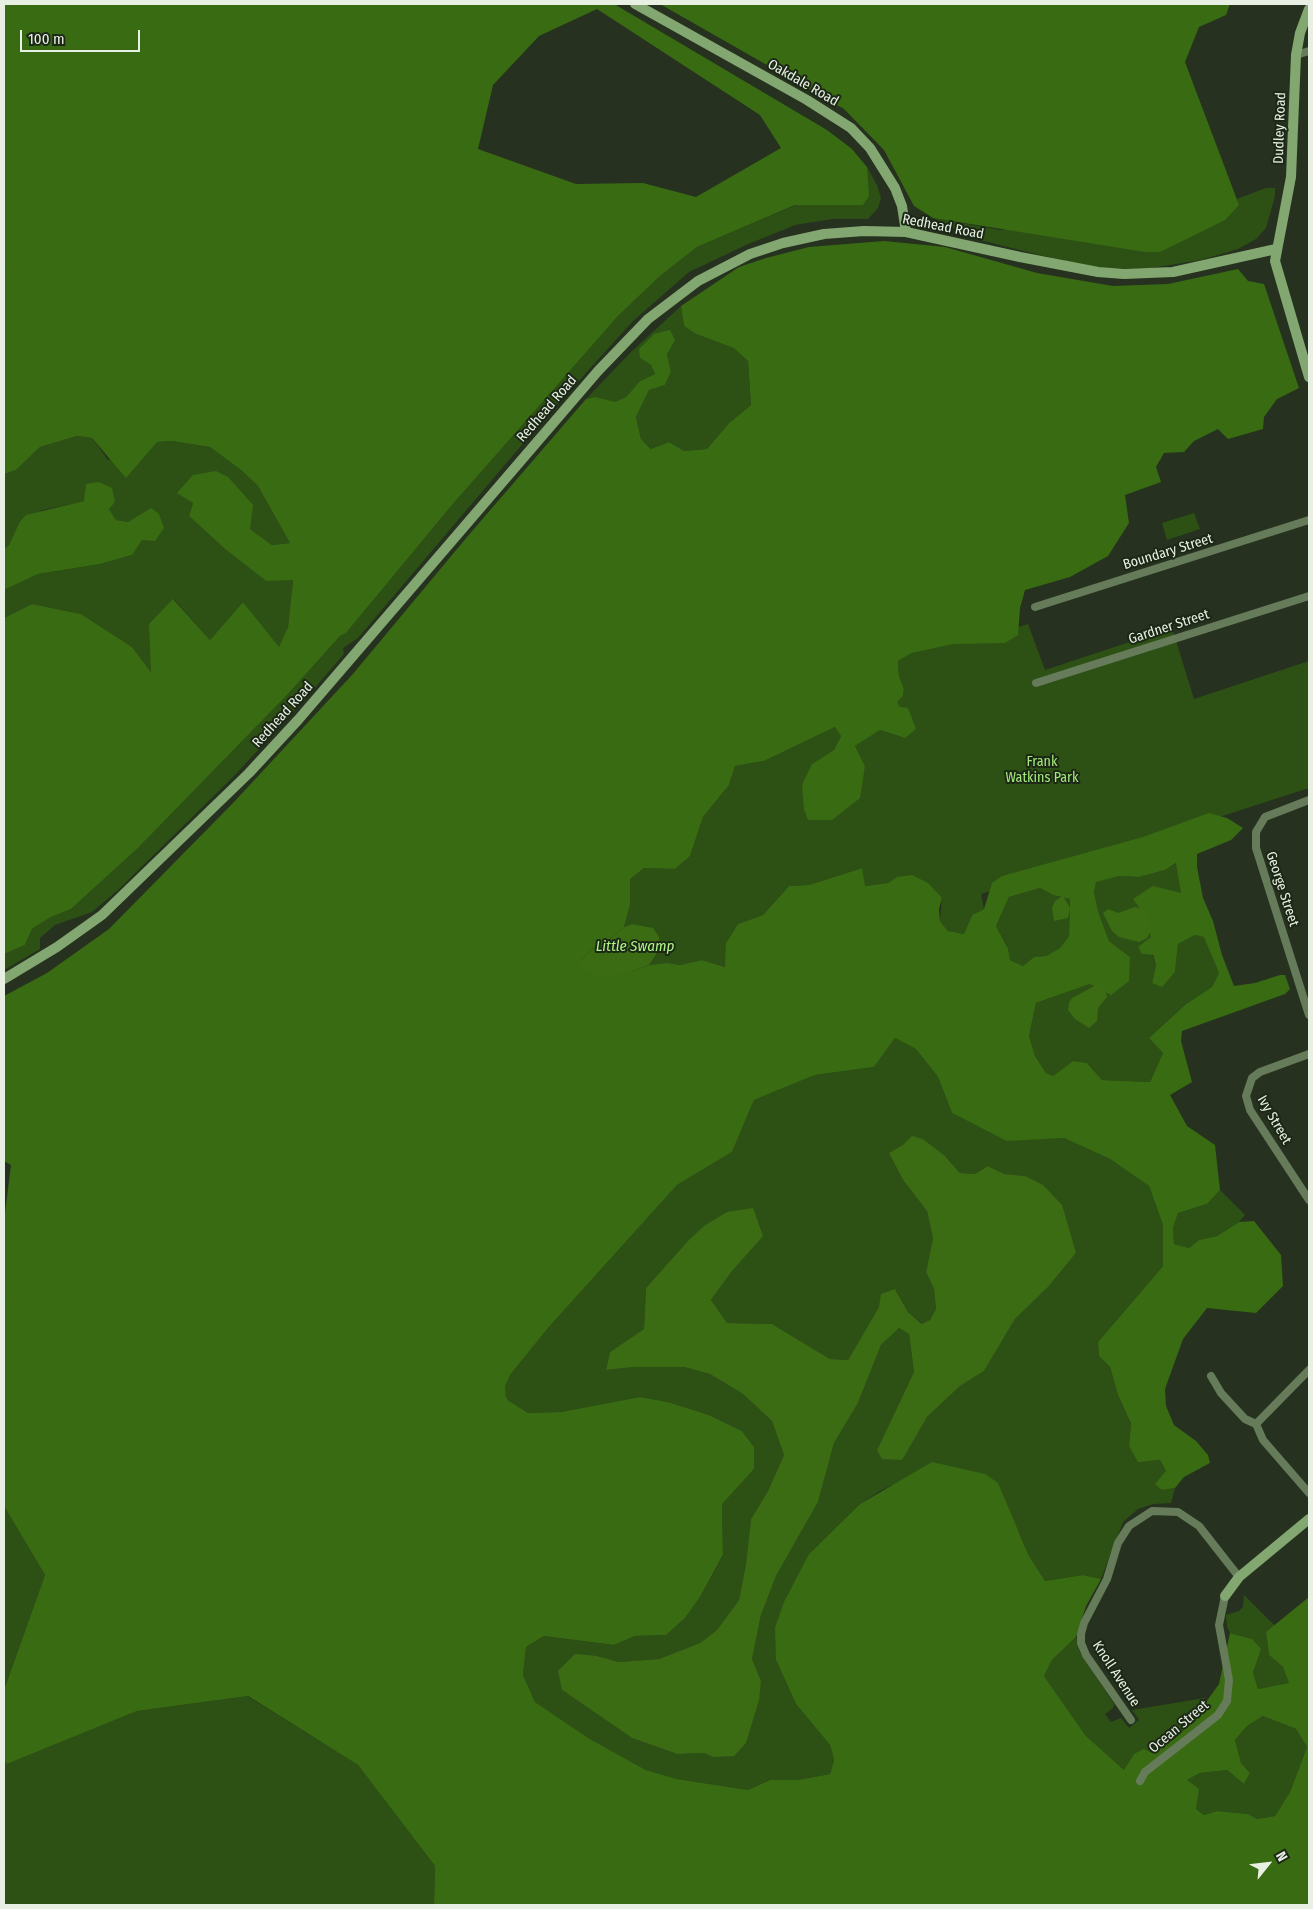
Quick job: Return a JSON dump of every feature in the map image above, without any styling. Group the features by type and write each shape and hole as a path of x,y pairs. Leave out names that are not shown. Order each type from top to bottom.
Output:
{"main road":[{"name":"Oakdale Road","path":"635,4 807,100 851,128 870,148 895,188 902,206 906,232"},
{"name":"Dudley Road","path":"1276,249 1291,177 1296,55 1300,33 1309,8"},
{"name":"Redhead Road","path":"4,979 57,948 102,915 249,773 304,713 598,371 648,319 672,298 721,268 750,254 784,243 824,234 864,231 906,232 1049,262 1124,274 1173,272 1276,249"},
{"path":"1276,249 1278,276 1306,357 1309,377"},
{"name":"Ocean Street","path":"1225,1596 1239,1577 1309,1519"}],"street":[{"path":"1296,55 1309,51"},
{"name":"Boundary Street","path":"1035,607 1309,520"},
{"name":"Gardner Street","path":"1036,683 1309,596"},
{"name":"George Street","path":"1309,800 1265,817 1256,832 1256,848 1309,1015"},
{"name":"Ivy Street","path":"1309,1054 1260,1072 1252,1078 1246,1096 1250,1110 1309,1200"},
{"path":"1256,1424 1309,1370"},
{"path":"1211,1376 1221,1393 1245,1419 1256,1424 1262,1440 1309,1493"},
{"name":"Knoll Avenue","path":"1131,1720 1086,1656 1081,1643 1084,1622 1107,1579 1118,1543 1129,1526 1152,1512 1178,1512 1199,1526 1239,1577"},
{"name":"Ocean Street","path":"1140,1781 1145,1772 1218,1715 1227,1701 1229,1680 1219,1625 1225,1596"}],"green space":[{"path":"867,167 877,185 881,198 878,208 868,219 832,219 795,225 746,245 689,272 633,321 536,428 358,638 343,648 344,654 312,691 235,775 117,891 92,912 55,925 40,938 40,949 4,970 4,954 25,945 32,929 49,918 71,909 138,848 288,694 340,636 346,633 452,505 618,316 660,276 697,247 796,205 863,205"},
{"path":"1266,188 1275,188 1275,196 1266,228 1256,239 1238,249 1201,260 1151,268 1099,269 980,240 933,218 1000,230 1239,205 1237,199"},
{"path":"681,306 684,326 696,334 735,348 748,361 751,405 729,423 707,449 684,451 669,442 652,449 641,439 636,417 649,390 665,385 671,372 667,354 640,358 651,365 655,374 640,381 626,397 615,403 595,397 586,399 630,353"},
{"path":"77,436 92,438 108,460 157,442 172,441 210,447 241,470 258,486 290,543 272,545 250,529 177,492 193,503 189,516 225,549 266,581 293,579 288,627 279,648 243,602 210,640 174,599 152,673 132,647 81,614 32,604 4,618 4,590 38,574 100,564 132,555 151,509 128,522 116,520 109,509 85,501 43,510 19,523 9,545 4,549 4,474 16,470 40,447"},
{"path":"1194,513 1200,529 1167,540 1162,523"},
{"name":"Frank Watkins Park","path":"1028,624 1045,670 1172,628 1194,699 1309,661 1309,788 981,894 984,909 972,915 964,934 948,931 940,921 942,898 897,877 888,883 864,886 861,868 809,885 789,886 763,915 738,924 726,943 726,967 702,960 680,965 667,963 649,965 659,950 640,926 632,924 624,927 630,905 629,879 644,868 675,869 690,856 703,817 729,785 735,766 764,761 835,727 841,736 834,750 812,764 865,766 855,746 880,730 905,738 897,702 903,696 904,689 899,676 898,661 912,653 954,644 969,643"},
{"path":"1177,863 1181,893 1144,915 1152,937 1142,954 1152,955 1156,965 1152,983 1175,972 1178,944 1195,935 1205,937 1219,973 1212,987 1186,1004 1149,1038 1163,1053 1150,1082 1102,1080 1087,1063 1073,1061 1053,1076 1046,1073 1035,1056 1029,1036 1036,1003 1090,984 1130,957 1109,941 1098,911 1094,892 1096,881 1119,876 1139,877 1165,870"},
{"path":"1040,888 1053,895 1070,899 1069,936 1060,948 1046,956 1034,957 1023,966 1010,960 1008,947 996,926 1009,897"},
{"path":"895,1038 916,1049 938,1077 952,1113 1007,1140 1064,1138 1110,1159 1149,1186 1163,1225 1163,1266 1098,1342 1099,1356 1110,1367 1118,1395 1131,1425 1129,1446 1150,1461 1160,1460 1166,1471 1162,1490 1175,1488 1171,1503 1153,1504 1138,1509 1123,1522 1101,1579 1083,1575 1045,1581 1028,1554 1018,1530 892,1485 880,1491 860,1504 809,1554 776,1660 796,1704 830,1745 834,1760 830,1774 798,1780 770,1780 748,1790 677,1779 646,1770 590,1739 535,1702 523,1675 526,1647 544,1636 614,1645 635,1636 666,1635 685,1618 700,1597 723,1556 722,1503 754,1469 754,1447 742,1431 709,1415 668,1402 640,1397 561,1412 528,1413 506,1399 504,1386 510,1375 548,1328 677,1185 732,1152 754,1100 815,1075 874,1067","holes":["923,1139 944,1155 960,1173 975,1174 988,1166 1004,1174 1025,1176 1076,1253 1048,1287 1015,1319 984,1371 960,1386 927,1417 901,1460 877,1450 914,1372 909,1334 899,1328 881,1345 858,1403 834,1443 818,1502 776,1576 761,1615 752,1659 761,1681 713,1757 704,1753 677,1754 632,1738 562,1690 597,1656 619,1662 659,1659 700,1643 717,1630 739,1600 746,1564 751,1519 768,1491 784,1455 772,1421 743,1394 710,1374 684,1367 634,1367 606,1370 610,1352 644,1329 646,1288 704,1226 732,1271 711,1300 727,1323 772,1324 830,1359 848,1360 879,1307 896,1290 908,1312 923,1324 930,1320 936,1309 934,1289 926,1272 933,1238 927,1211 903,1180 889,1153 904,1144"]},
{"path":"1220,1190 1245,1215 1239,1222 1217,1236 1199,1240 1189,1248 1174,1244 1173,1228 1178,1213 1207,1204"},
{"path":"4,1506 45,1575 4,1690"},
{"path":"1244,1595 1275,1626 1266,1632 1269,1655 1283,1667 1290,1683 1258,1689 1253,1672 1252,1639 1230,1633 1227,1626 1226,1615 1239,1611 1243,1607"},
{"path":"1076,1637 1080,1652 1114,1704 1113,1708 1105,1714 1111,1722 1121,1718 1129,1728 1139,1720 1132,1710 1205,1698 1195,1721 1170,1742 1124,1770 1086,1736 1044,1676 1052,1660"},
{"path":"247,1696 358,1765 435,1866 434,1905 4,1905 4,1760 7,1764 137,1711"},
{"path":"1263,1716 1296,1729 1307,1747 1290,1792 1275,1816 1257,1819 1248,1814 1217,1811 1204,1815 1196,1809 1187,1780 1200,1773 1227,1770 1244,1784 1250,1773 1241,1763 1235,1740 1247,1726"}],"shaded area":[{"path":"4,4 614,4 827,130 852,149 867,167 869,196 863,205 795,205 697,247 660,276 618,316 452,505 346,633 340,636 288,694 138,848 71,909 49,918 32,929 25,945 4,954 4,618 32,604 81,614 132,647 151,672 149,624 173,599 210,640 243,602 279,647 288,627 293,580 266,581 225,549 189,516 193,503 177,493 193,475 216,471 228,477 253,505 250,529 272,545 290,543 258,486 241,470 210,447 172,441 157,442 126,478 92,438 77,436 40,447 16,470 4,474","holes":["597,9 760,115 781,148 696,197 643,183 576,184 478,149 493,85 539,36"]},
{"path":"660,4 1230,4 1226,15 1199,27 1185,62 1239,205 1225,220 1160,252 1145,252 933,218 914,206 884,150 844,109"},
{"path":"884,241 945,247 1037,273 1113,286 1168,284 1238,269 1248,281 1264,284 1299,388 1277,399 1264,417 1263,429 1228,439 1218,429 1194,441 1184,452 1164,453 1156,467 1161,482 1125,495 1129,523 1108,556 1070,577 1025,590 1020,608 1018,635 1005,643 954,644 912,653 898,661 899,676 904,689 903,696 897,702 900,707 908,708 916,729 905,738 880,730 855,746 865,766 860,798 832,820 808,820 804,809 802,785 812,764 834,750 841,736 835,727 764,761 735,766 729,785 703,817 690,856 675,869 644,868 630,879 630,905 624,927 605,943 593,948 580,961 631,972 649,965 667,963 680,965 702,960 725,967 726,943 738,924 763,915 789,886 809,885 862,868 865,886 888,883 897,877 912,875 928,883 942,898 939,909 940,921 948,931 964,934 972,915 984,909 992,883 1002,876 1143,837 1209,813 1227,818 1243,828 1231,840 1197,854 1197,867 1203,898 1213,921 1222,955 1234,986 1285,975 1290,989 1285,994 1182,1031 1181,1041 1192,1082 1170,1095 1187,1126 1215,1145 1220,1190 1207,1204 1178,1213 1173,1228 1174,1244 1189,1248 1199,1240 1217,1236 1239,1222 1254,1221 1281,1255 1283,1286 1256,1313 1207,1308 1183,1339 1165,1389 1166,1406 1174,1425 1196,1441 1208,1455 1210,1463 1184,1477 1175,1488 1162,1490 1155,1484 1166,1471 1160,1460 1138,1462 1129,1446 1131,1424 1118,1395 1110,1367 1099,1356 1098,1342 1163,1266 1163,1225 1149,1186 1110,1159 1064,1138 1007,1141 952,1113 938,1077 916,1049 895,1038 874,1067 815,1075 754,1100 732,1152 677,1185 548,1328 510,1375 505,1386 506,1399 528,1413 561,1412 640,1397 668,1402 709,1415 742,1431 754,1447 754,1469 722,1504 723,1555 700,1597 685,1618 666,1635 635,1636 614,1645 544,1636 526,1647 523,1675 535,1702 590,1739 646,1770 677,1779 748,1790 770,1780 798,1780 830,1774 834,1760 830,1745 796,1704 776,1660 775,1628 784,1602 809,1554 860,1504 932,1462 985,1474 998,1483 1028,1554 1045,1581 1083,1575 1101,1579 1086,1606 1076,1637 1052,1660 1044,1676 1086,1736 1124,1770 1134,1754 1144,1749 1150,1752 1170,1742 1195,1721 1219,1684 1230,1633 1252,1639 1261,1649 1253,1672 1258,1689 1289,1683 1283,1667 1269,1655 1266,1632 1309,1597 1309,1905 434,1905 435,1866 358,1765 248,1696 137,1711 7,1764 4,1760 4,1690 45,1575 4,1506 4,1221 11,1165 4,1161 4,996 47,973 109,929 233,803 352,675 467,537 586,399 595,397 615,402 626,397 640,381 655,374 651,365 640,358 639,349 654,334 670,330 675,340 667,354 671,372 665,385 649,390 636,417 641,439 651,449 669,442 684,451 707,449 729,423 751,405 748,361 734,348 696,334 684,326 681,306 739,267 809,247","holes":["1176,863 1181,893 1153,886 1133,899 1144,915 1151,937 1138,947 1142,954 1153,955 1156,965 1152,983 1162,987 1175,972 1178,944 1195,935 1204,937 1219,973 1212,987 1186,1004 1149,1038 1163,1053 1150,1082 1102,1080 1087,1063 1073,1061 1053,1076 1046,1073 1035,1056 1029,1036 1036,1003 1090,984 1111,995 1129,981 1130,957 1109,941 1098,911 1094,892 1096,882 1119,876 1139,877 1165,870","1040,888 1053,895 1070,899 1069,936 1060,948 1046,956 1034,957 1023,966 1010,960 1008,948 996,926 1009,897","1263,1716 1296,1729 1307,1747 1290,1792 1275,1816 1257,1819 1248,1814 1217,1811 1204,1815 1196,1809 1199,1789 1187,1780 1200,1773 1227,1770 1244,1784 1250,1773 1241,1763 1235,1740 1247,1726"]},
{"path":"99,482 112,488 115,502 109,509 116,520 128,522 151,508 159,514 164,528 155,541 142,540 132,555 100,564 38,574 4,590 4,549 9,545 19,523 26,515 84,501 86,484"}],"water":[{"path":"1063,896 1070,908 1068,918 1054,921 1052,908 1055,901"},
{"path":"1135,907 1143,909 1148,914 1150,924 1150,932 1147,938 1139,942 1119,937 1112,931 1103,913 1108,909 1118,913"},
{"name":"Little Swamp","path":"632,924 653,928 659,937 659,950 649,965 631,972 604,976 590,974 578,967 580,961 593,948 605,943 624,927"},
{"path":"1100,983 1105,989 1107,997 1098,1008 1097,1021 1089,1028 1075,1019 1068,1010 1069,1003 1072,998"},
{"path":"912,1136 923,1139 944,1155 960,1173 975,1174 988,1166 1004,1174 1025,1176 1043,1185 1062,1205 1076,1253 1048,1287 1015,1319 984,1371 960,1386 927,1417 902,1460 882,1459 877,1450 914,1372 909,1334 899,1328 881,1345 858,1403 834,1443 818,1502 776,1576 761,1615 752,1659 761,1681 759,1700 746,1743 734,1756 713,1757 704,1753 677,1754 632,1738 562,1690 558,1671 575,1654 597,1656 619,1662 659,1659 700,1643 717,1630 739,1600 746,1564 751,1519 768,1491 784,1455 772,1421 743,1394 710,1374 684,1367 634,1367 606,1370 610,1352 644,1329 646,1288 689,1240 704,1226 727,1212 753,1208 763,1236 732,1271 711,1300 727,1323 772,1324 830,1359 848,1360 879,1307 881,1294 895,1289 908,1312 922,1324 930,1320 936,1309 934,1289 926,1272 933,1238 927,1211 903,1180 889,1153 904,1144"}],"waterway":[{"path":"232,4 242,21"},
{"path":"944,4 950,16 1133,162"},
{"path":"942,60 950,16"},
{"path":"4,256 10,263 26,272"},
{"path":"64,293 78,300 114,305 177,305 247,300 352,278 364,278 381,288"},
{"path":"836,545 946,526 1011,512 1092,476 1166,399"},
{"path":"4,1311 32,1271 30,1201 54,1134 112,1082 181,1039 255,1024 297,989 318,953 383,893 494,834 553,800 558,736 659,672 713,642 746,635 786,600 836,545 860,441"},
{"path":"4,1731 55,1706 132,1691 195,1630 285,1468 343,1423 381,1409 429,1422 493,1405 506,1399"},
{"path":"4,1487 24,1513 49,1562 36,1626 4,1699"}]}
